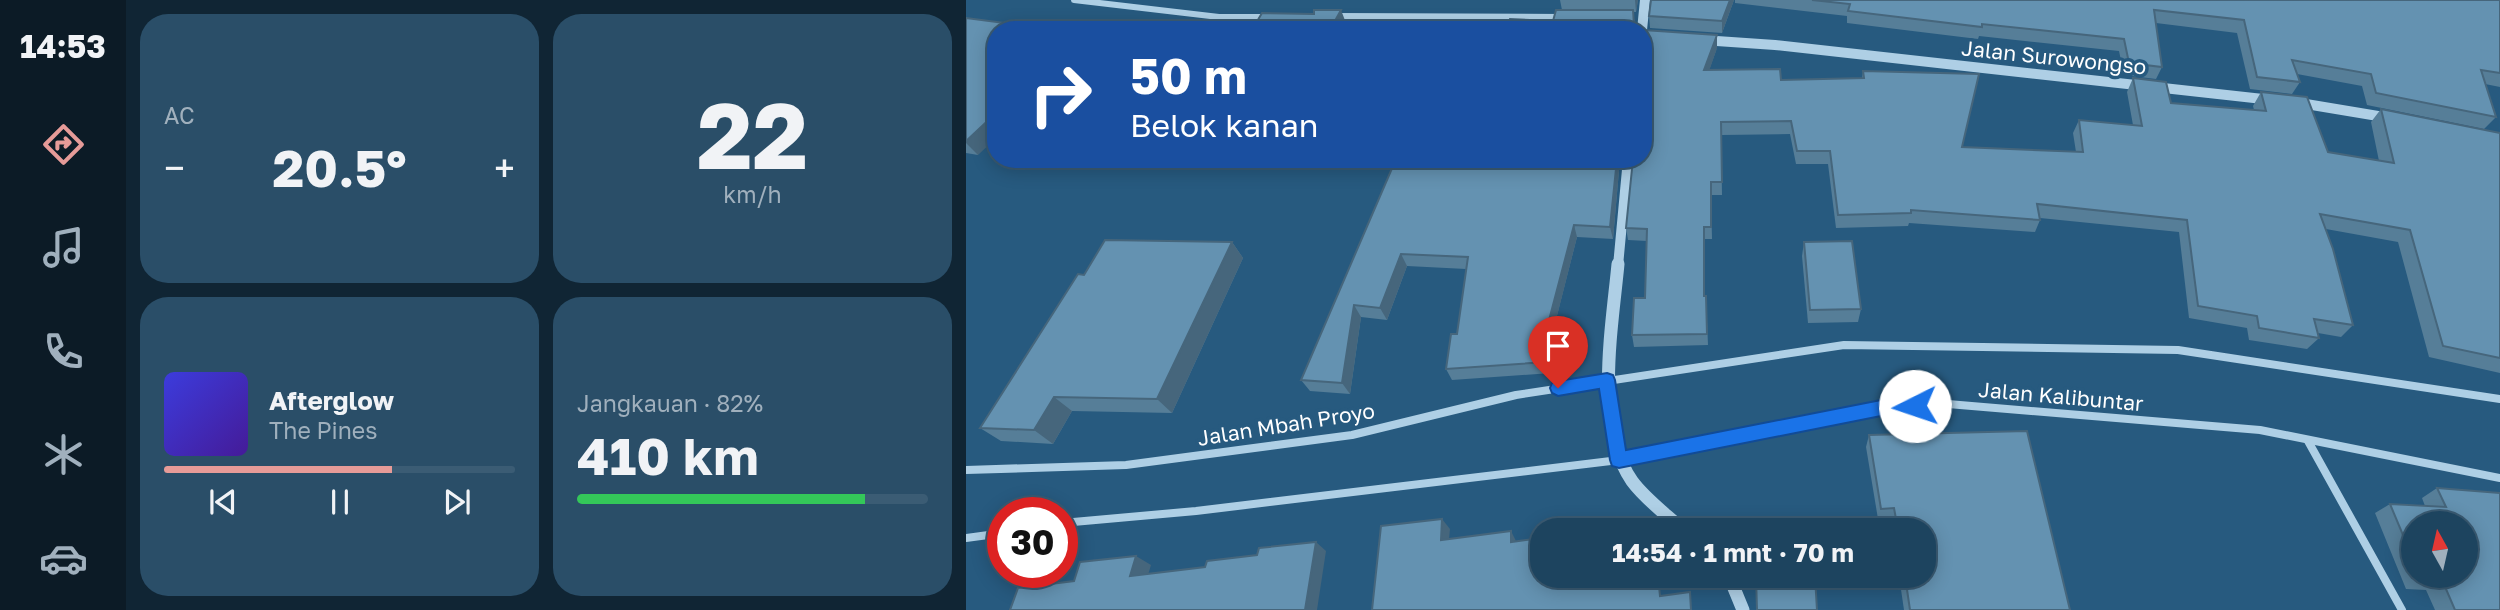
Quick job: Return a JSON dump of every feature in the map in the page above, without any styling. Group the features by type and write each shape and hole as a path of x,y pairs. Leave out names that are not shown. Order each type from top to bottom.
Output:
{"street":[{"path":"1074,0 1219,17 1281,16"},
{"path":"1640,21 1645,0"},
{"path":"1320,16 1575,17"},
{"name":"Jalan Surowongso","path":"1692,39 1776,45 2329,106 2401,120"},
{"path":"1627,168 1607,382 1618,457 1633,483 1670,518"},
{"name":"Jalan Mbah Proyo","path":"966,470 1126,465 1352,435 1516,395 1843,345 2164,349 2500,399"},
{"name":"Jalan Kalibuntar","path":"1078,522 1196,511 1618,457 1881,408 1948,404 2260,430 2500,478"},
{"path":"2308,441 2402,610"},
{"path":"966,538 987,535"},
{"path":"1734,588 1743,610"}],"building":[{"path":"1651,0 1730,0 1722,21 1649,16"},
{"path":"1812,0 2500,0 2500,73 2481,70 2496,117 2376,93 2371,74 2292,60 2300,82 2257,77 2244,20 2154,10 2162,67 2129,63 2124,39 1982,24 1982,27 1848,11 1850,4"},
{"path":"1314,10 1341,10 1335,21 1257,21 1262,13 1314,14"},
{"path":"1556,10 1633,10 1634,21 1553,21"},
{"path":"966,18 989,21 987,121 966,141"},
{"path":"1510,19 1553,21 1509,21"},
{"path":"1652,31 1717,35 1704,70 1780,69 1781,80 1864,78 1863,71 1979,74 1962,147 2083,152 2079,120 2142,126 2133,78 2166,82 2171,103 2266,111 2261,92 2307,97 2328,152 2394,163 2381,109 2500,133 2500,358 2443,346 2410,230 2320,214 2333,249 2353,325 2314,319 2319,338 2259,328 2257,316 2198,306 2187,220 2037,204 2040,220 1911,210 1911,213 1838,215 1830,151 1797,151 1791,121 1721,122 1722,182 1711,182 1711,227 1704,227 1707,334 1632,335 1634,298 1645,298 1647,229 1626,228 1632,168 1652,168"},
{"path":"1392,168 1616,168 1610,227 1574,225 1547,328 1562,327 1561,361 1446,369 1451,334 1457,334 1468,257 1401,254 1380,308 1354,305 1342,383 1301,380"},
{"path":"1105,240 1232,242 1157,399 1054,397 1034,430 980,428 1078,274 1084,275"},
{"path":"1852,241 1861,309 1810,310 1804,242"},
{"path":"2027,431 2070,610 1910,610 1907,588 1936,588 1936,518 1896,518 1894,508 1881,509 1869,435"},
{"path":"2437,488 2500,493 2500,610 2455,610 2446,588 2478,588 2478,511 2401,511 2401,530 2390,504 2446,507"},
{"path":"1442,519 1441,540 1511,531 1511,542 1530,540 1530,588 1659,588 1660,596 1690,592 1691,610 1372,610 1381,526"},
{"path":"1316,542 1305,610 1010,610 1018,588 1078,588 1080,562 1136,556 1130,576 1205,567 1207,561 1257,555 1259,548"},
{"path":"1756,588 1816,588 1817,610 1757,610"}],"route":[{"path":"1558,388 1607,380 1619,460 1881,408 1915,406"}]}
